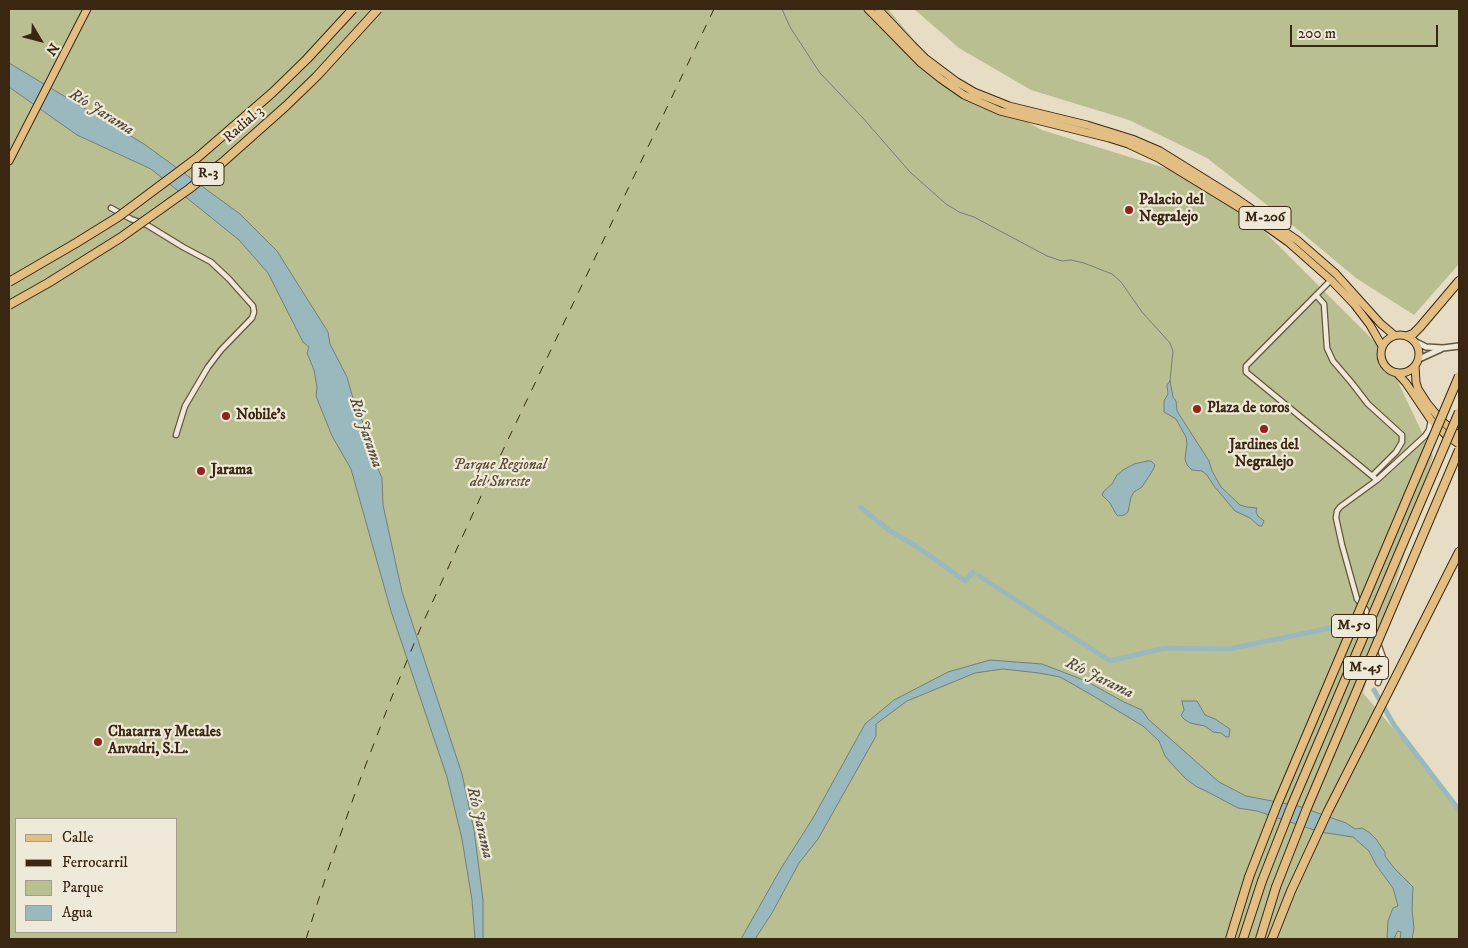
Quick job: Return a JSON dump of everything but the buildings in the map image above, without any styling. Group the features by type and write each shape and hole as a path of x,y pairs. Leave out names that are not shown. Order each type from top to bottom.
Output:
{"highway":[{"name":"Radial 3","path":"9,282 118,217 197,158 272,94 353,9"},
{"name":"Radial 3","path":"9,305 120,238 189,189 223,162 268,123 317,76 378,9"},
{"path":"1408,336 1420,327 1459,281"},
{"name":"M-50","path":"1230,939 1249,877 1277,805 1459,376"},
{"name":"M-45","path":"1243,939 1262,881 1295,798 1459,412"},
{"name":"M-45","path":"1260,939 1276,886 1307,808 1459,450"},
{"path":"1272,939 1291,891 1328,811 1459,552"}],"main road":[{"path":"9,162 87,9"},
{"name":"M-206","path":"868,9 921,63 964,95 1000,111 1121,141 1158,158 1268,227 1331,280 1354,304 1370,325 1382,346 1380,355 1382,363 1388,370 1397,374 1406,383 1431,420 1446,435 1459,444"},
{"name":"M-206","path":"878,9 912,46 957,82 974,92 1009,106 1087,124 1132,139 1160,152 1234,197 1296,240 1336,274 1381,324 1394,335"},
{"path":"1382,346 1388,338 1402,334 1416,342 1419,358 1415,366 1405,373 1397,374"},
{"path":"1415,366 1416,382 1427,403 1441,420 1459,436"}],"street":[{"path":"111,208 131,219 147,224 211,262 253,306 252,318 208,367 185,406 176,435"},
{"path":"1331,280 1246,366 1246,372 1377,480"},
{"path":"1316,294 1324,304 1327,348 1333,361 1368,404 1402,435 1402,442 1396,452 1372,476"},
{"path":"1416,342 1426,347 1443,348 1459,346"},
{"path":"1419,358 1443,348"},
{"path":"1378,683 1385,663 1366,610 1357,599 1342,545 1336,518 1337,511 1377,480 1424,436 1429,430 1431,420"},
{"path":"1424,436 1437,432 1446,435"}],"green space":[{"name":"Parque Regional del Sureste","path":"9,9 888,9 944,76 1042,130 1217,184 1383,350 1433,456 1363,693 1459,806 1459,939 9,939"},
{"path":"914,9 1459,9 1459,264 1414,315 1356,278 1207,158 1129,120 1031,90 959,48"}],"water":[{"name":"Río Jarama","path":"9,63 144,144 240,214 277,251 328,332 330,344 347,377 356,409 371,438 375,462 382,478 383,505 402,592 462,774 474,830 483,900 483,939 475,939 472,900 462,839 447,777 391,611 351,469 332,436 316,396 317,387 314,370 307,353 309,347 303,342 268,273 239,240 151,169 77,135 9,87"},
{"path":"1170,381 1177,411 1209,461 1221,487 1240,505 1257,508 1258,516 1264,521 1262,526 1235,511 1207,475 1202,471 1192,470 1187,465 1185,459 1186,437 1176,419 1164,412 1164,401 1168,394 1167,385"},
{"path":"1151,461 1155,465 1153,470 1142,487 1134,492 1131,497 1128,512 1118,516 1110,503 1102,495 1104,491 1123,470 1134,464"},
{"path":"990,660 1042,664 1086,681 1142,710 1148,719 1219,782 1246,796 1298,806 1346,823 1355,829 1362,828 1370,833 1385,852 1385,856 1394,868 1413,887 1412,910 1414,928 1412,939 1400,939 1401,932 1398,931 1394,939 1387,939 1388,921 1393,908 1398,906 1393,888 1376,865 1369,851 1353,837 1320,832 1257,811 1238,808 1197,787 1186,779 1165,756 1159,741 1143,726 1090,694 1060,677 1003,669 975,673 907,701 876,724 876,736 818,839 799,863 772,913 755,939 741,939 780,870 813,818 865,724 894,700 948,672"},
{"path":"1182,701 1197,701 1205,715 1230,729 1229,737 1184,719 1181,716 1184,710"}],"waterway":[{"path":"782,9 790,27 820,73 910,172 946,204 1047,256 1062,261 1071,260 1084,263 1112,274 1121,282 1142,312 1170,343 1173,351 1170,381"},
{"path":"860,507 890,531 916,546 965,581 973,572"},
{"path":"979,576 1110,661 1165,648 1229,649 1345,625 1348,628"},
{"path":"1374,690 1394,725 1459,810"}],"railway":[{"path":"306,939 358,785 421,627 482,494 714,9"}],"place":[{"name":"Palacio del Negralejo","path":"1129,210"},
{"name":"Plaza de toros","path":"1197,409"},
{"name":"Nobile's","path":"226,416"},
{"name":"Jardines del Negralejo","path":"1264,429"},
{"name":"Jarama","path":"201,471"},
{"name":"Chatarra y Metales Anvadri, S.L.","path":"98,742"}]}
